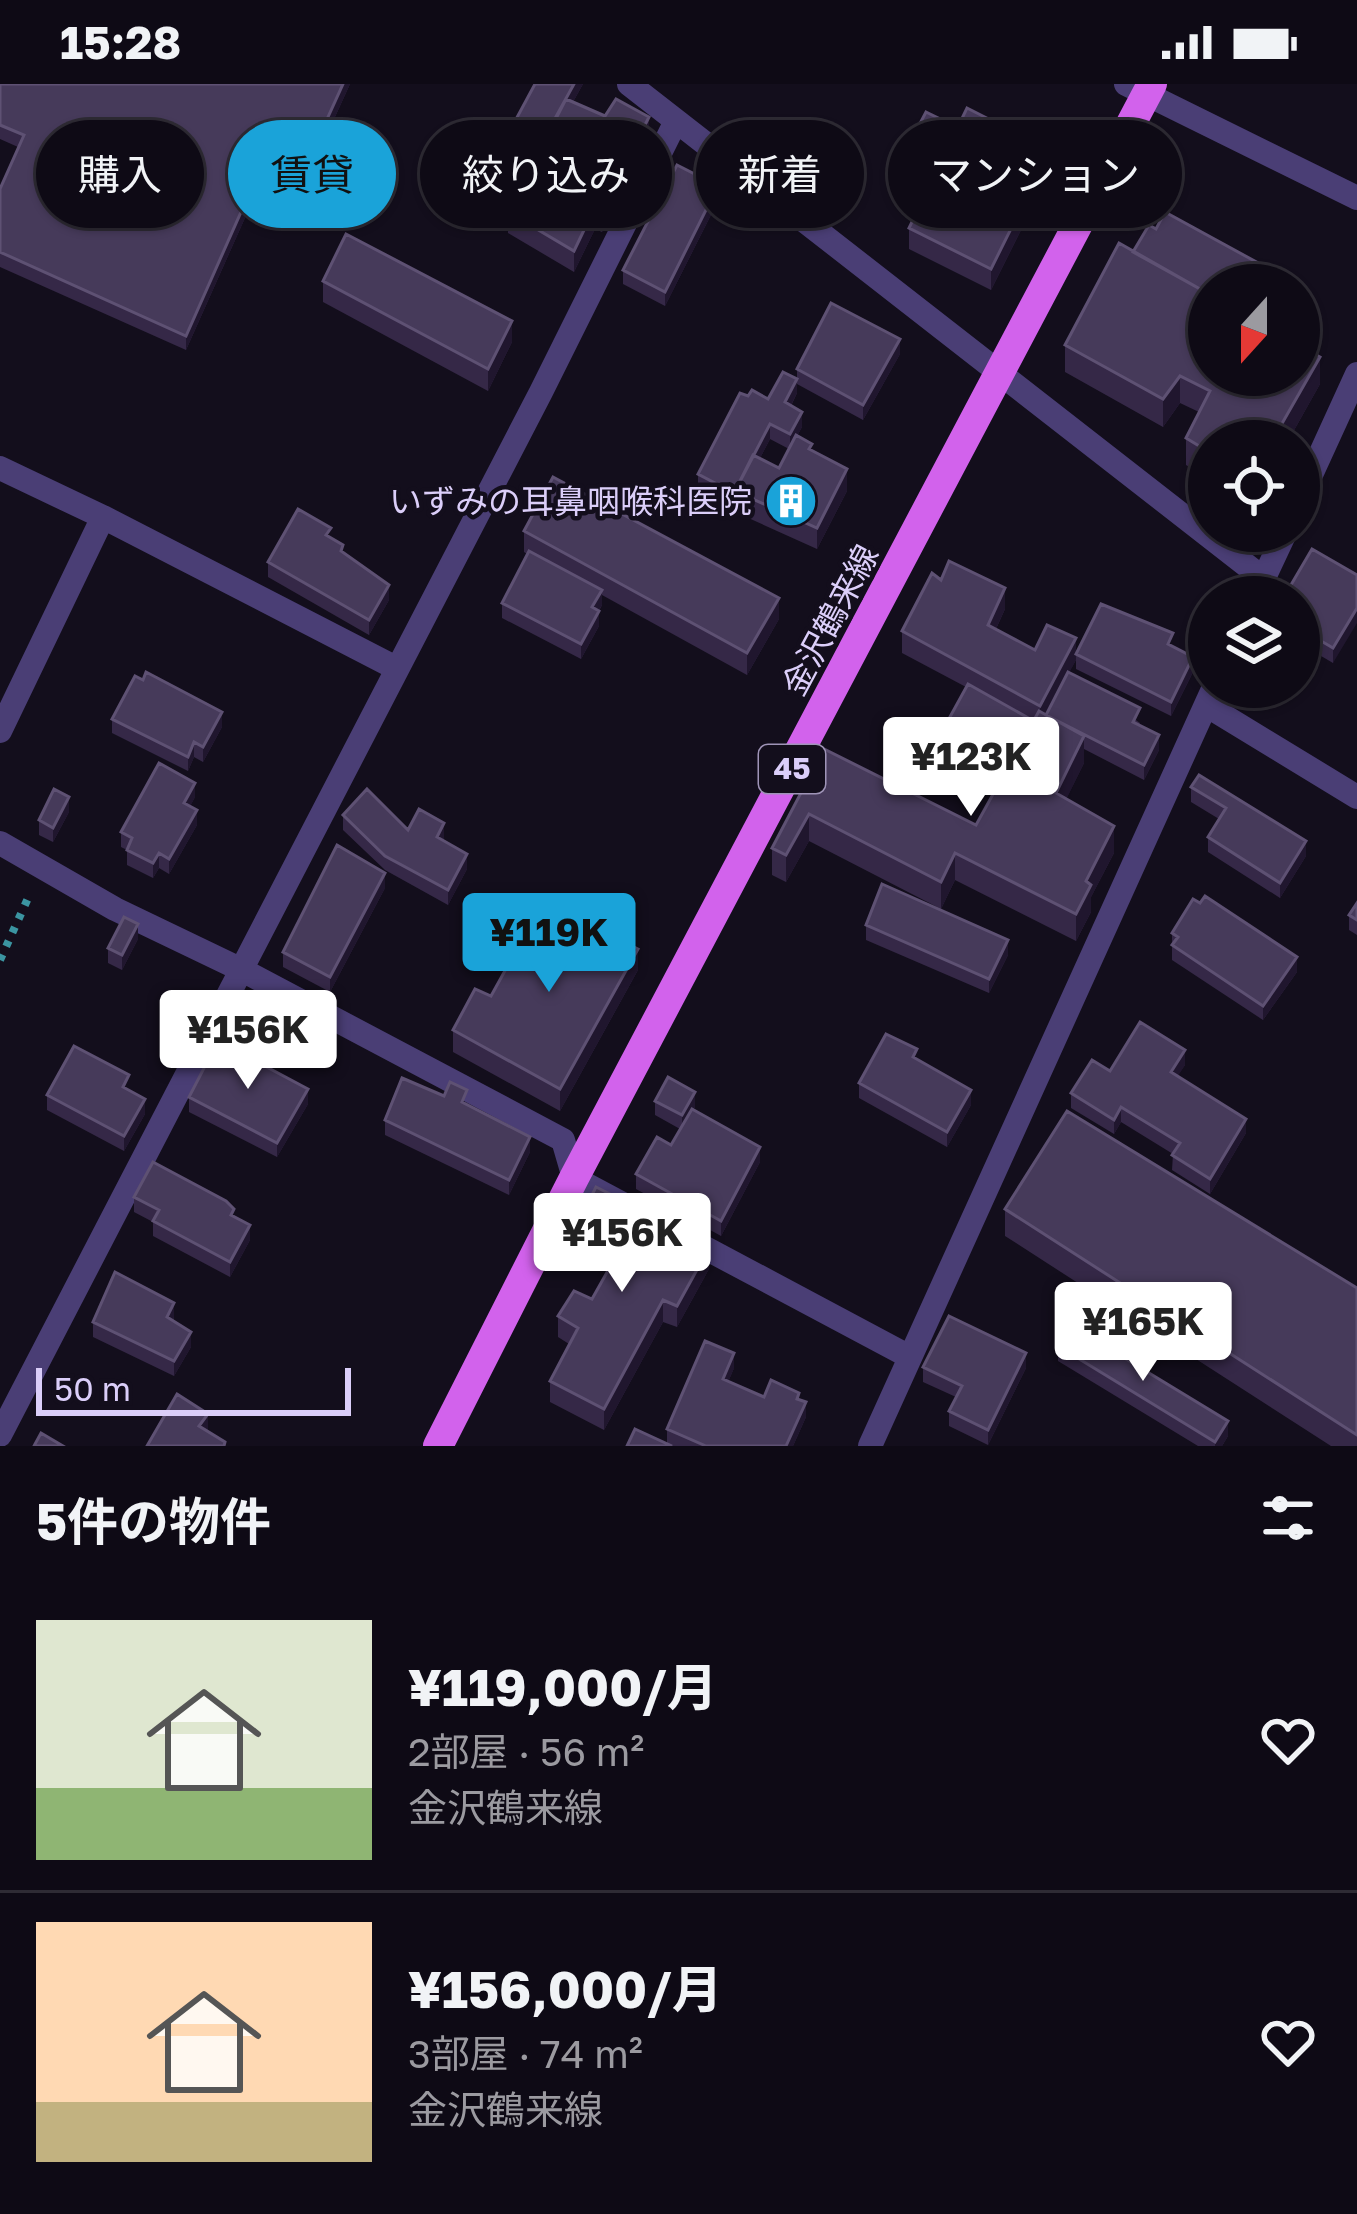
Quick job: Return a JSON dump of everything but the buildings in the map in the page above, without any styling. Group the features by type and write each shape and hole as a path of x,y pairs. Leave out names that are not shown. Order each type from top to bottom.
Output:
{"main road":[{"name":"金沢鶴来線","path":"438,1446 574,1178 1000,378 1142,87"}],"street":[{"path":"629,84 1245,576"},
{"path":"1142,87 1357,198"},
{"path":"0,1435 676,121"},
{"path":"1320,455 1357,374"},
{"path":"0,468 396,668"},
{"path":"0,731 103,517"},
{"path":"870,1446 1205,708"},
{"path":"1227,708 1357,797"},
{"path":"0,843 563,1140 574,1178 908,1356"}],"path":[{"path":"0,961 42,868"}],"place":[{"name":"いずみの耳鼻咽喉科医院","path":"791,501"}]}
